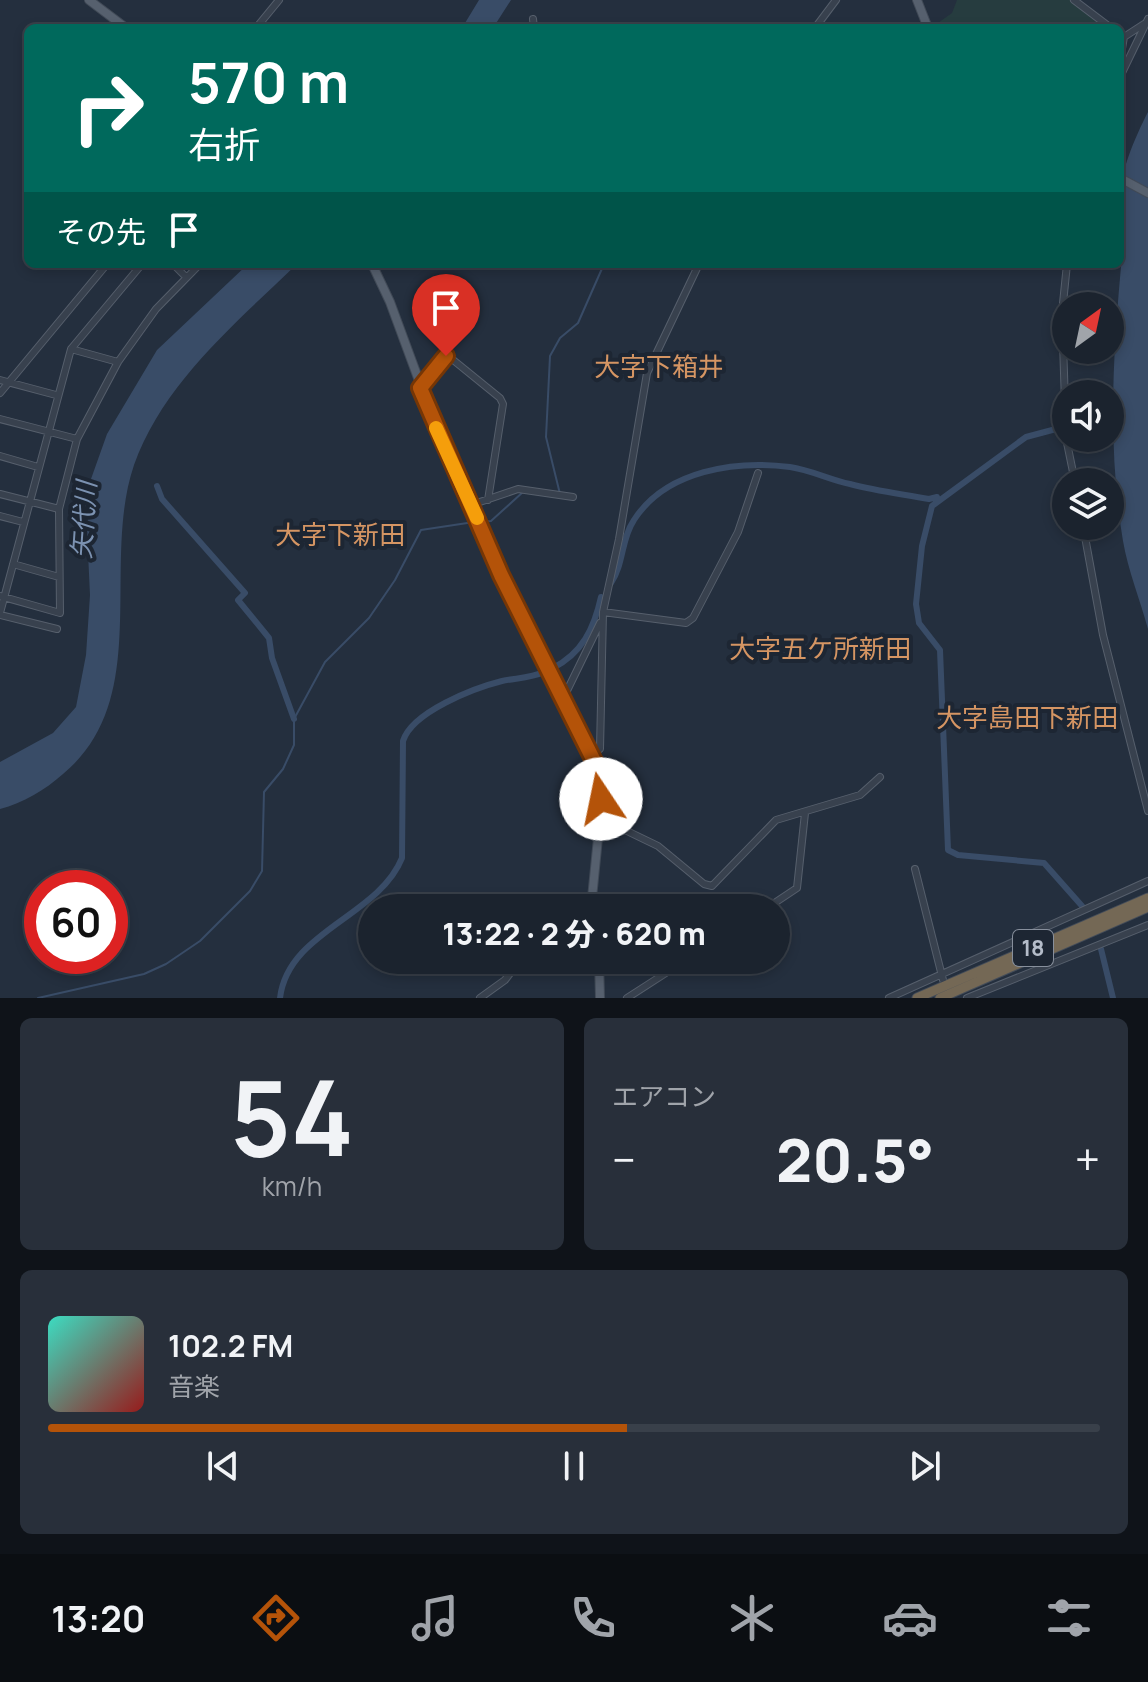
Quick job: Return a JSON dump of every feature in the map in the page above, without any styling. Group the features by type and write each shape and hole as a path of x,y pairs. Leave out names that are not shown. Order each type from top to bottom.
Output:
{"highway":[{"name":"18","path":"917,998 1148,898"},
{"name":"18","path":"940,998 1148,907"}],"main road":[{"path":"89,0 121,24"},
{"path":"917,0 926,24"},
{"path":"1124,180 1148,193"},
{"path":"374,268 390,302 420,388 471,505 601,778 592,894"},
{"path":"599,974 600,998"}],"street":[{"path":"259,24 279,0"},
{"path":"818,24 836,0"},
{"path":"1074,0 1106,24"},
{"path":"533,19 534,24"},
{"path":"1124,35 1146,21"},
{"path":"1124,68 1146,21"},
{"path":"0,393 104,268"},
{"path":"57,629 0,614 2,596 71,349 139,268"},
{"path":"177,268 186,277"},
{"path":"2,596 60,613 59,509 77,439 118,362 156,309 196,268"},
{"path":"591,754 600,749 603,612 619,539 647,373 697,268"},
{"path":"1064,380 1062,313 1067,268"},
{"path":"71,349 118,362"},
{"path":"420,388 447,355 500,398 503,404 488,500"},
{"path":"0,380 56,395"},
{"path":"0,419 77,439"},
{"path":"0,456 38,467"},
{"path":"603,612 686,623 693,618 738,532 758,473"},
{"path":"471,505 518,489 573,497"},
{"path":"0,494 59,509"},
{"path":"0,516 23,522"},
{"path":"1086,540 1103,635 1148,811"},
{"path":"13,564 59,577"},
{"path":"562,701 602,620"},
{"path":"600,818 658,846 704,884 712,886 776,820 860,795 880,777"},
{"path":"788,894 797,888 805,813"},
{"path":"915,869 942,977"},
{"path":"889,998 942,977 1148,880"},
{"path":"967,998 1148,925"},
{"path":"1044,928 1045,937"},
{"path":"480,998 510,974"},
{"path":"627,998 664,974"}],"green space":[{"path":"957,0 1070,0 1101,24 936,24 952,13"}],"water":[{"path":"479,0 511,0 496,24 464,24"},
{"path":"1148,112 1148,629 1123,541 1124,468 1115,468 1114,452 1124,452 1124,380 1113,380 1114,364 1124,364 1124,292 1119,292 1121,268 1124,268 1124,172"},
{"path":"244,268 293,268 227,331 182,381 147,435 134,465 125,504 120,629 108,708 91,743 63,774 33,795 0,809 0,762 53,733 76,707 86,655 90,595 87,531 91,479 107,434 157,350"}],"waterway":[{"path":"560,494 546,437 550,356 560,338 578,323 602,268"},
{"path":"1052,430 1026,437 932,506 922,546 916,604 919,623 940,650 948,850 958,855 1044,863 1082,906"},
{"path":"611,583 630,527 648,503 683,479 704,472 747,465 790,467 870,489 929,499 937,497"},
{"path":"157,486 162,499 245,593 238,600 269,638 272,658 294,719"},
{"path":"481,522 491,521 523,492"},
{"path":"38,998 144,974 166,964 200,941 250,891 262,871 264,792 283,769 294,745 294,719 325,662 369,618 395,580 421,530 474,522"},
{"path":"553,668 572,655 585,639 601,597"},
{"path":"280,998 287,975 299,956 374,895 390,878 402,858 403,741 409,730 431,711 461,695 502,681 544,672"},
{"path":"1101,949 1113,998"}],"tunnel":[{"path":"1045,937 1051,960"}],"slow traffic":[{"path":"436,428 477,518"}],"district":[{"name":"大字下箱井","path":"659,367"},
{"name":"大字下新田","path":"340,535"},
{"name":"大字五ケ所新田","path":"820,649"},
{"name":"大字島田下新田","path":"1027,718"}],"route":[{"path":"446,356 420,388 501,575 599,771 601,799"}],"water label":[{"name":"矢代川","path":"84,520"}]}
